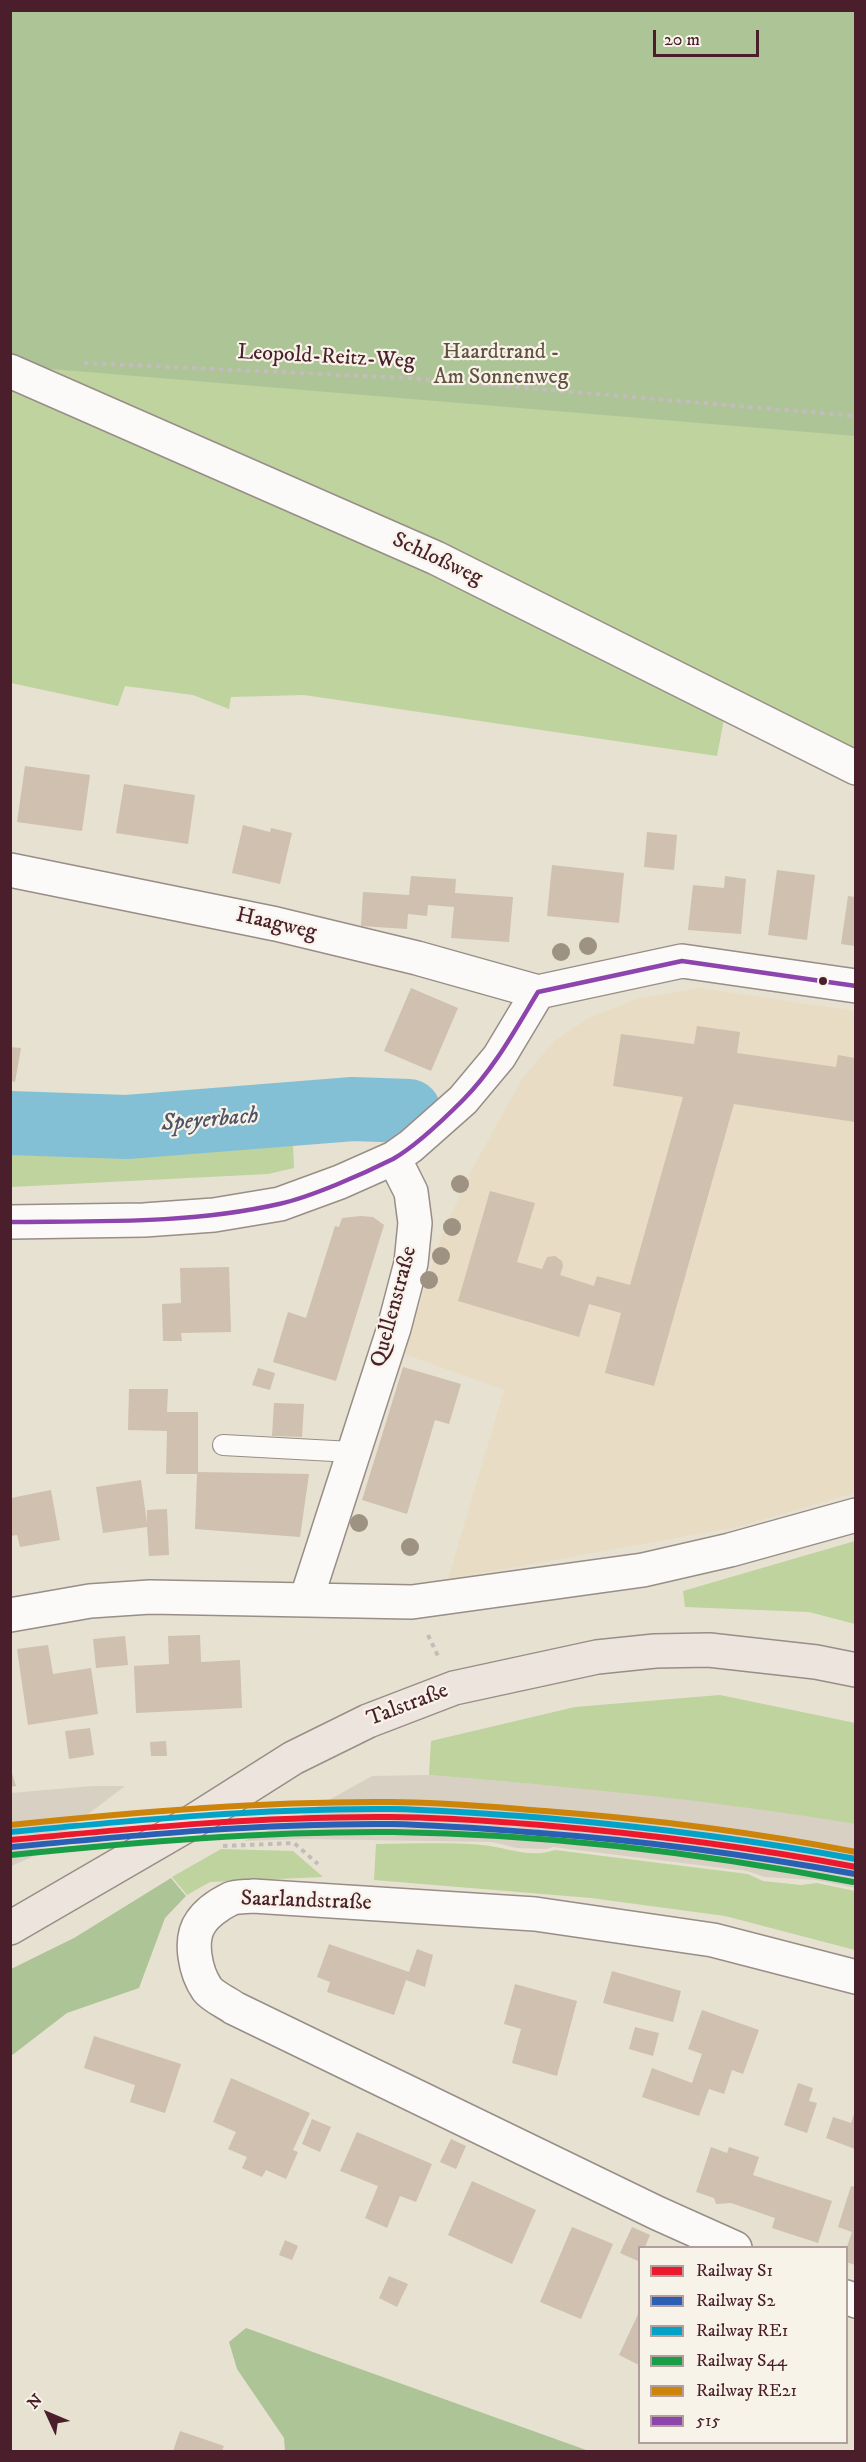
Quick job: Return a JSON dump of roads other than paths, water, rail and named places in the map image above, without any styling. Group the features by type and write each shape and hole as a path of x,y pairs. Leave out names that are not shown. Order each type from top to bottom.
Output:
{"main road":[{"name":"Talstraße","path":"10,1928 184,1827 293,1758 368,1721 454,1688 597,1657 655,1651 709,1650 816,1662 855,1670"}],"street":[{"name":"Schloßweg","path":"10,371 435,558 855,768"},
{"name":"Haagweg","path":"10,870 276,924 417,958 538,992"},
{"path":"10,1222 144,1220 214,1215 280,1204 340,1182 394,1158 463,1100 499,1057 538,992 682,962 855,986"},
{"name":"Quellenstraße","path":"306,1600 394,1328 411,1263 416,1223 411,1192 394,1158"},
{"path":"10,1615 90,1601 140,1598 412,1602 642,1570 730,1550 855,1515"},
{"name":"Saarlandstraße","path":"733,2246 657,2213 234,2008 209,1991 200,1976 195,1960 195,1941 200,1923 213,1910 232,1898 253,1896 535,1914 713,1940 855,1977"}],"lane":[{"path":"222,1446 352,1452"}],"waterway":[{"name":"Speyerbach","path":"10,1123 127,1127 353,1109 409,1111"}],"rail line":[{"name":"RE21","path":"10,1825 248,1805 410,1802 584,1814 662,1822 779,1838 856,1852"},
{"name":"RE1","path":"10,1832 153,1819 296,1810 449,1811 545,1818 701,1835 856,1859"},
{"name":"S1","path":"10,1840 153,1827 296,1818 428,1818 541,1825 659,1837 738,1847 856,1867"},
{"name":"S2","path":"11,1847 153,1834 296,1825 410,1825 466,1827 659,1844 855,1874"},
{"name":"S44","path":"11,1855 249,1835 393,1832 509,1837 624,1847 739,1862 853,1882"}],"park label":[{"name":"Haardtrand - Am Sonnenweg","path":"501,366"}]}
